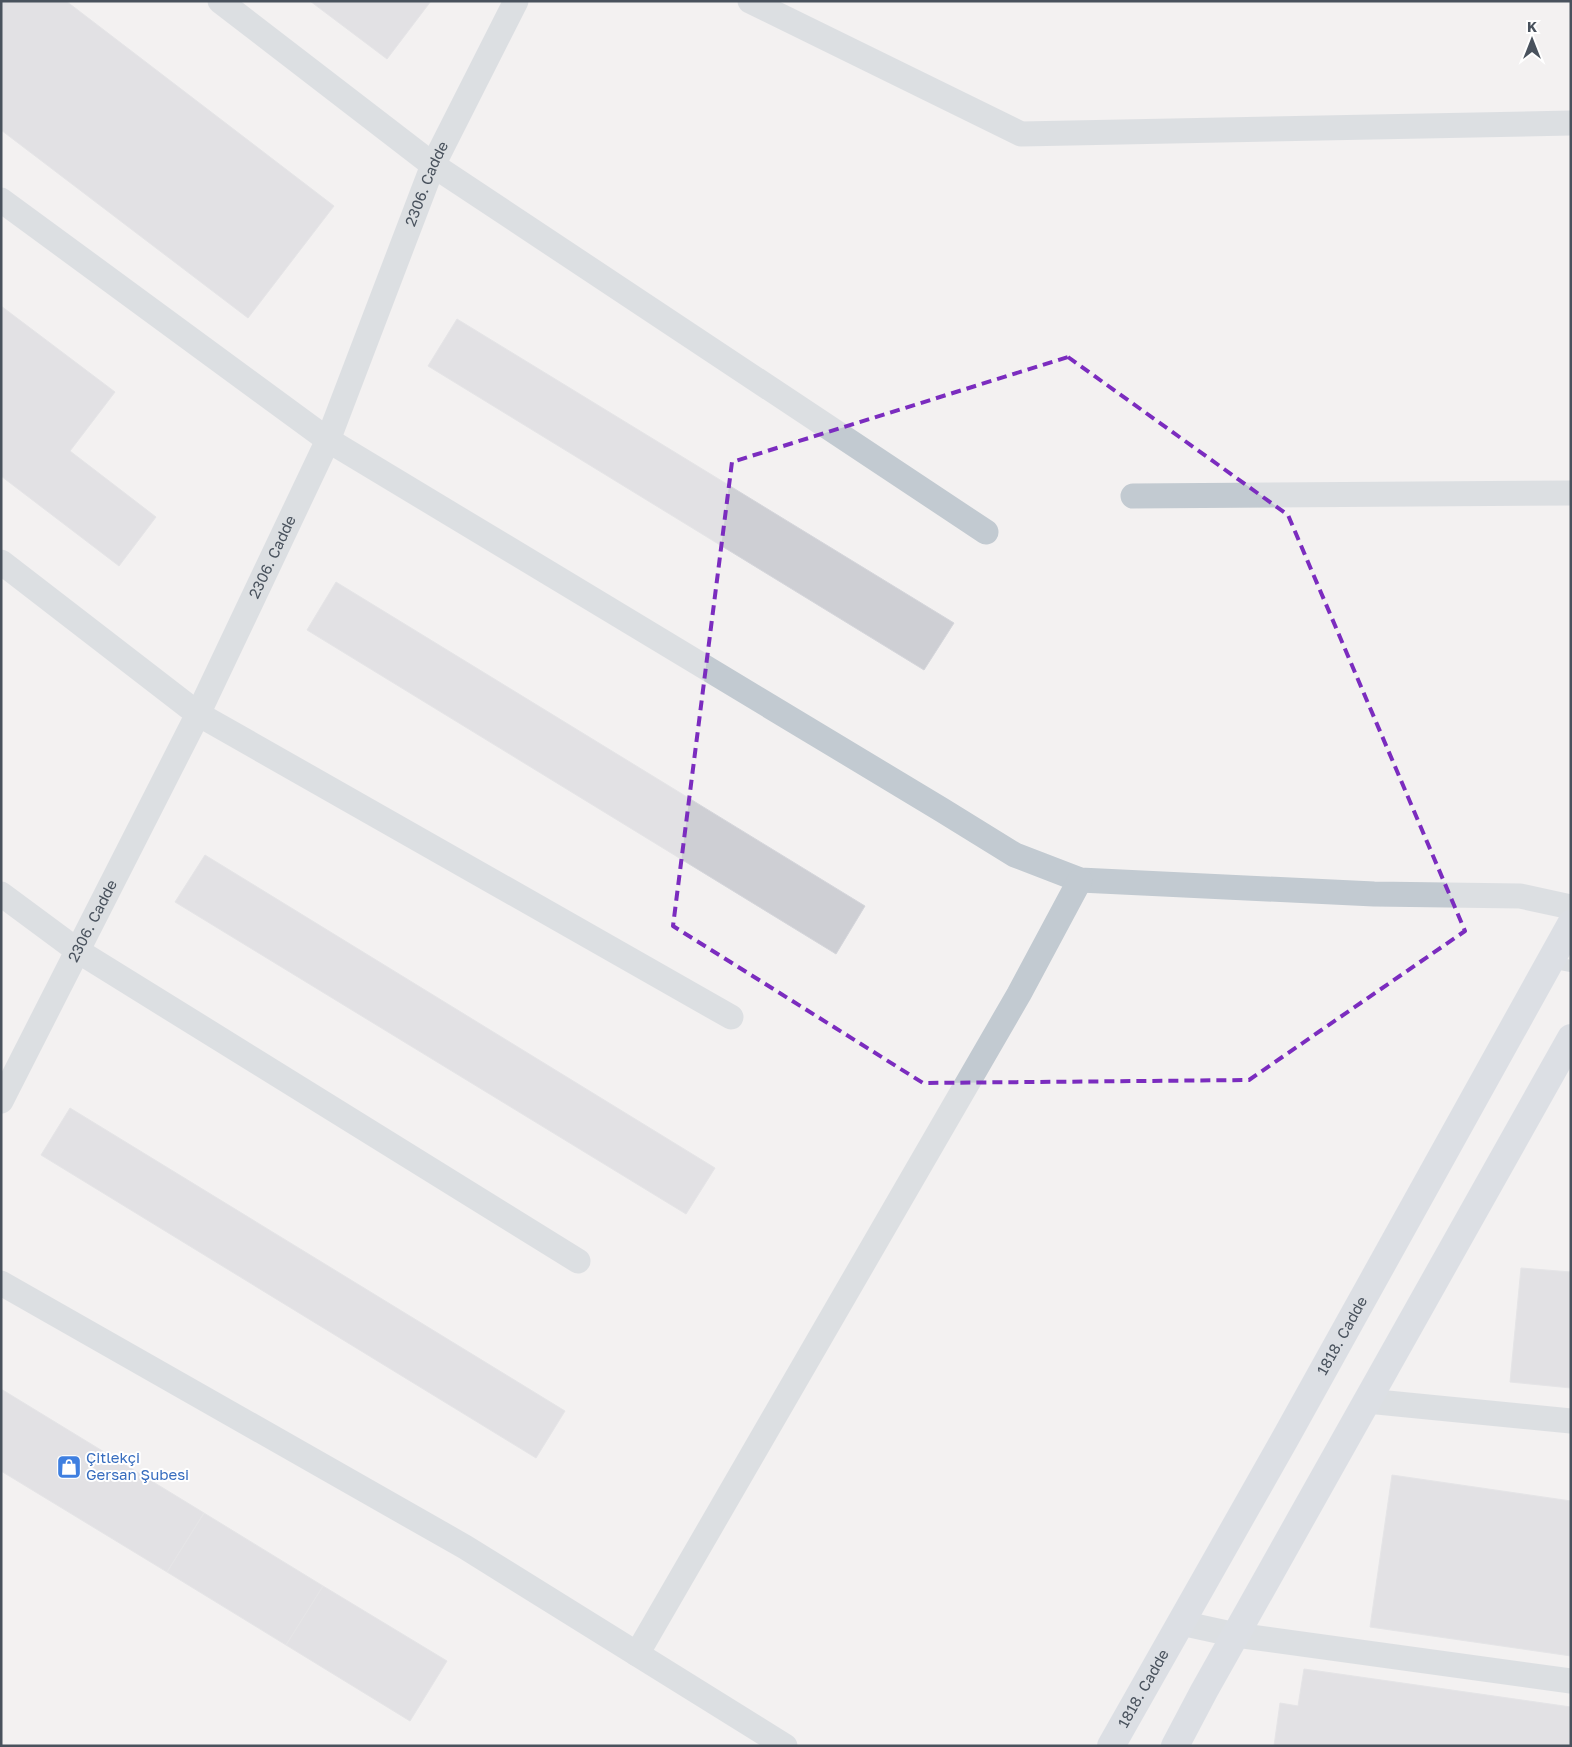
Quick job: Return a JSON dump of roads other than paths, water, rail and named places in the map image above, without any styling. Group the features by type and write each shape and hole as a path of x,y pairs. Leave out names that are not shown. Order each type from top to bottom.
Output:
{"main road":[{"name":"1818. Cadde","path":"1111,1746 1560,964 1571,924"},
{"path":"1175,1746 1571,1038"}],"street":[{"path":"220,1 434,165 986,532"},
{"name":"2306. Cadde","path":"1,1101 198,714 328,440 434,165 516,1"},
{"path":"750,1 1021,134 1571,123"},
{"path":"1,200 328,440 1015,855 1080,880 1374,894 1520,896 1571,907"},
{"path":"1134,496 1571,493"},
{"path":"1,562 198,714 731,1017"},
{"path":"637,1654 1019,994 1080,880"},
{"path":"1,894 78,951 578,1261"},
{"path":"1,1283 465,1547 785,1746"},
{"path":"1367,1401 1571,1420"},
{"path":"1181,1623 1236,1635 1571,1680"}],"place":[{"name":"Çitlekçi Gersan Şubesi","path":"69,1467"}]}
